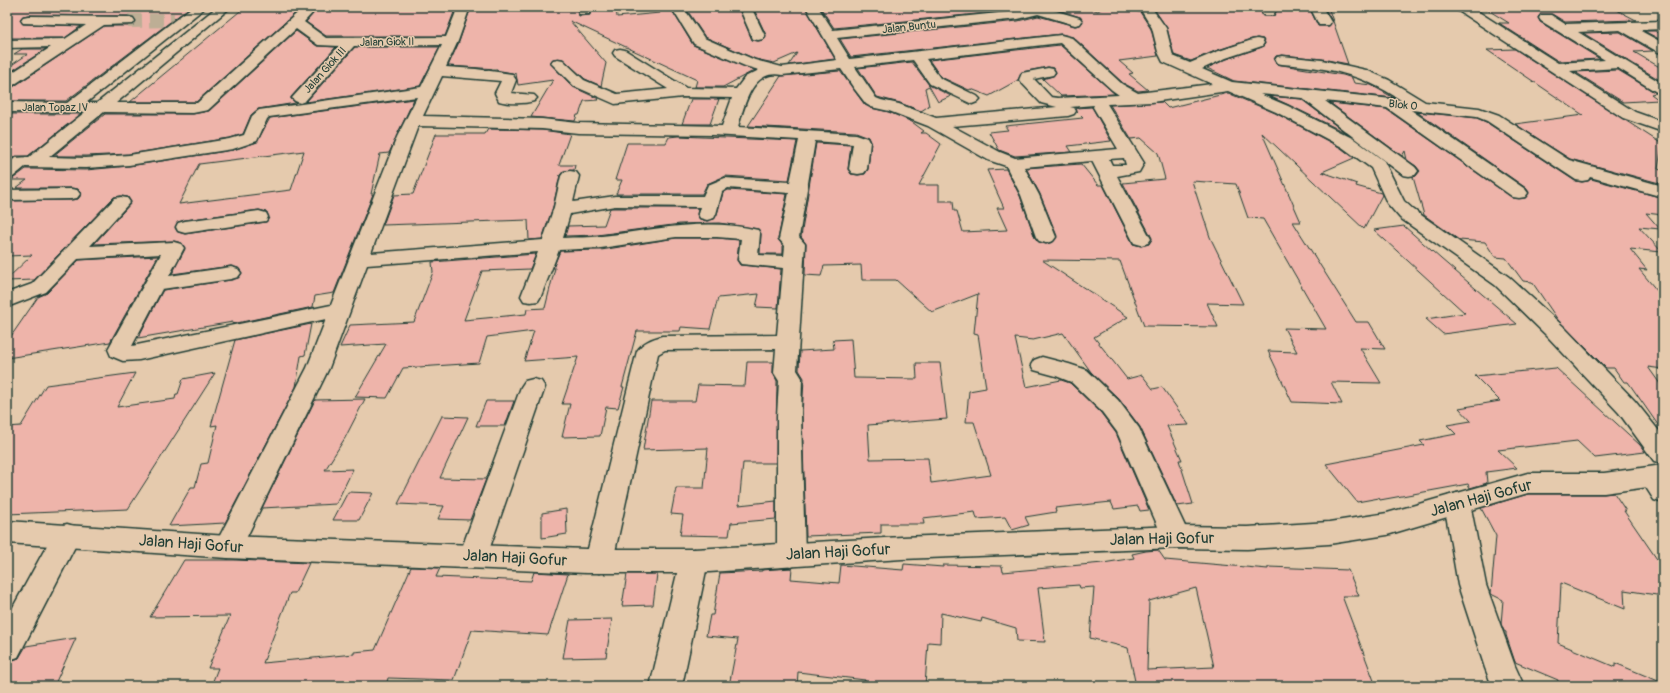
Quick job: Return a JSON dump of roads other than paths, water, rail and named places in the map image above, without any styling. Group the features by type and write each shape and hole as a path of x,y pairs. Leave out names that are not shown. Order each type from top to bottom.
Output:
{"street":[{"path":"16,27 49,7"},
{"path":"71,107 178,20 200,7"},
{"path":"33,162 225,7"},
{"path":"312,7 296,22 323,42"},
{"path":"228,547 318,368 338,310 413,121 451,41 464,7"},
{"path":"677,7 699,41 750,63 774,70 797,70 846,65 1061,39 1067,41 1117,87 1135,98"},
{"path":"745,7 758,36"},
{"path":"1145,7 1159,28 1164,44 1164,54 1174,63 1282,109 1348,143 1378,165 1396,203 1407,214 1502,281 1556,332 1627,407 1663,454"},
{"path":"1316,7 1324,22"},
{"path":"1462,7 1629,115 1663,127"},
{"path":"816,8 828,35 871,102 893,107 934,123 994,156 1013,163 1097,154 1130,153"},
{"path":"1033,8 1075,21"},
{"name":"Jalan Buntu","path":"828,35 1018,15 1033,8"},
{"path":"1546,18 1663,90"},
{"path":"16,27 101,21 128,21"},
{"path":"7,83 101,21"},
{"name":"Jalan Topaz IV","path":"7,107 192,108 202,106 296,22"},
{"path":"1562,28 1663,25"},
{"path":"1622,26 1663,49"},
{"name":"Jalan Giok II","path":"271,43 451,41"},
{"name":"Jalan Giok III","path":"300,98 350,42"},
{"path":"1189,69 1221,55 1257,43"},
{"path":"7,44 67,44"},
{"path":"620,53 683,92"},
{"path":"701,54 755,76"},
{"path":"917,56 935,81 972,99"},
{"path":"1282,60 1339,66 1362,73 1386,84 1424,107"},
{"path":"558,63 580,83 615,99 683,92 741,94"},
{"path":"1555,67 1620,64"},
{"path":"7,68 30,68"},
{"path":"730,131 741,94 755,76 774,70"},
{"path":"436,71 476,73 507,77 509,80 503,93 504,98 529,98"},
{"path":"1048,72 1027,76 1026,80 1046,100 1058,103 1135,98 1230,86"},
{"name":"Blok O","path":"1230,86 1487,115 1582,176"},
{"path":"7,173 21,162 86,163 129,160 233,144 251,138 260,116 265,113 427,91"},
{"path":"1306,95 1409,171"},
{"path":"934,123 1101,107 1131,102 1135,98"},
{"path":"1390,104 1519,193"},
{"path":"1101,107 1135,163 1133,168 1106,171"},
{"path":"413,121 534,124 578,128 730,131 860,140 862,142 858,169"},
{"path":"791,555 789,416 791,378 785,373 795,244 789,239 808,136"},
{"path":"1097,154 1141,239"},
{"path":"1013,163 1030,195 1046,237"},
{"name":"Blok O","path":"1563,164 1663,192"},
{"path":"531,296 552,245 564,209 570,176"},
{"path":"700,230 714,189 725,184 799,188"},
{"path":"7,195 70,194"},
{"path":"564,209 615,201 710,202"},
{"path":"7,300 39,288 121,202"},
{"path":"259,217 187,223 119,349 121,353 139,353 338,310"},
{"path":"358,260 601,242 655,234 700,230 751,234 748,260 793,263"},
{"path":"72,253 174,248"},
{"path":"155,284 231,272"},
{"path":"599,561 648,351 662,343 787,342"},
{"path":"1042,365 1061,369 1079,376 1110,406 1127,428 1176,537"},
{"path":"473,556 534,387"},
{"name":"Jalan Haji Gofur","path":"7,532 228,547 599,561 694,561 1176,537 1247,538 1329,533 1387,524 1528,483 1660,482"},
{"path":"1457,503 1472,585 1500,668 1508,686"},
{"path":"7,647 67,535"},
{"path":"666,686 694,561"}],"tunnel":[{"path":"128,21 174,20"}]}
